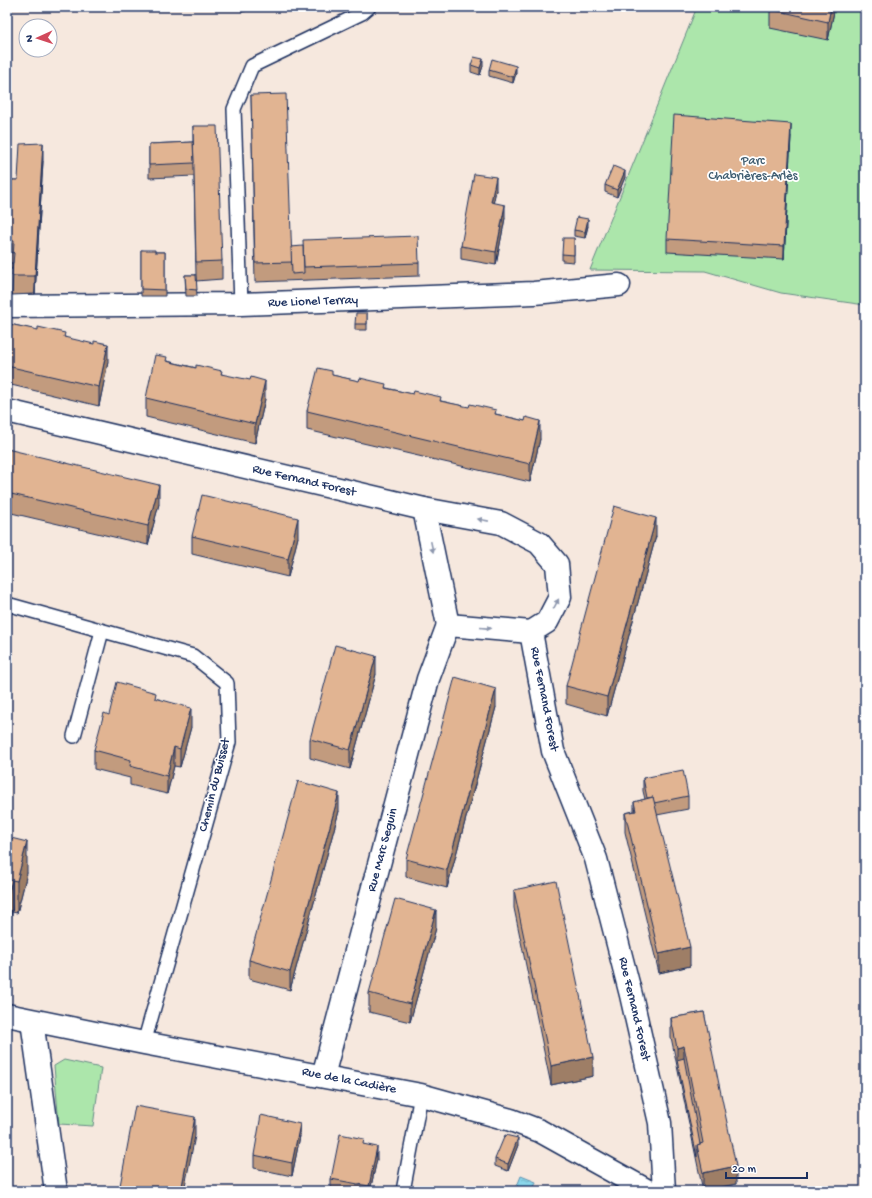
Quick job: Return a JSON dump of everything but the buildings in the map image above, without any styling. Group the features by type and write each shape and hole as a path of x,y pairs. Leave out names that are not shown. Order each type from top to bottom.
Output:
{"street":[{"name":"Rue Lionel Terray","path":"7,306 241,304 534,294 619,285"},
{"name":"Rue Fernand Forest","path":"7,411 424,509 501,523 539,543 557,564 560,597 547,622 531,632 552,751 596,859 631,995 660,1123 664,1191"},
{"path":"424,509 448,625 531,632"},
{"name":"Rue Marc Seguin","path":"323,1076 428,679 448,625"},
{"name":"Rue de la Cadière","path":"7,1015 144,1043 421,1095 511,1120 540,1131 648,1191"},
{"path":"32,1021 56,1191"}],"lane":[{"path":"241,304 234,109 252,66 362,13 369,7"},
{"name":"Chemin du Buisset","path":"7,604 193,656 227,683 229,742 144,1043"},
{"path":"74,736 102,631"},
{"path":"403,1191 421,1095"}],"green space":[{"name":"Parc Chabrières-Arlès","path":"697,7 865,7 865,305 781,293 705,271 590,270"},
{"path":"64,1060 101,1068 93,1126 59,1124 54,1066"}],"water":[{"path":"521,1176 536,1182 533,1191 515,1191"}]}
